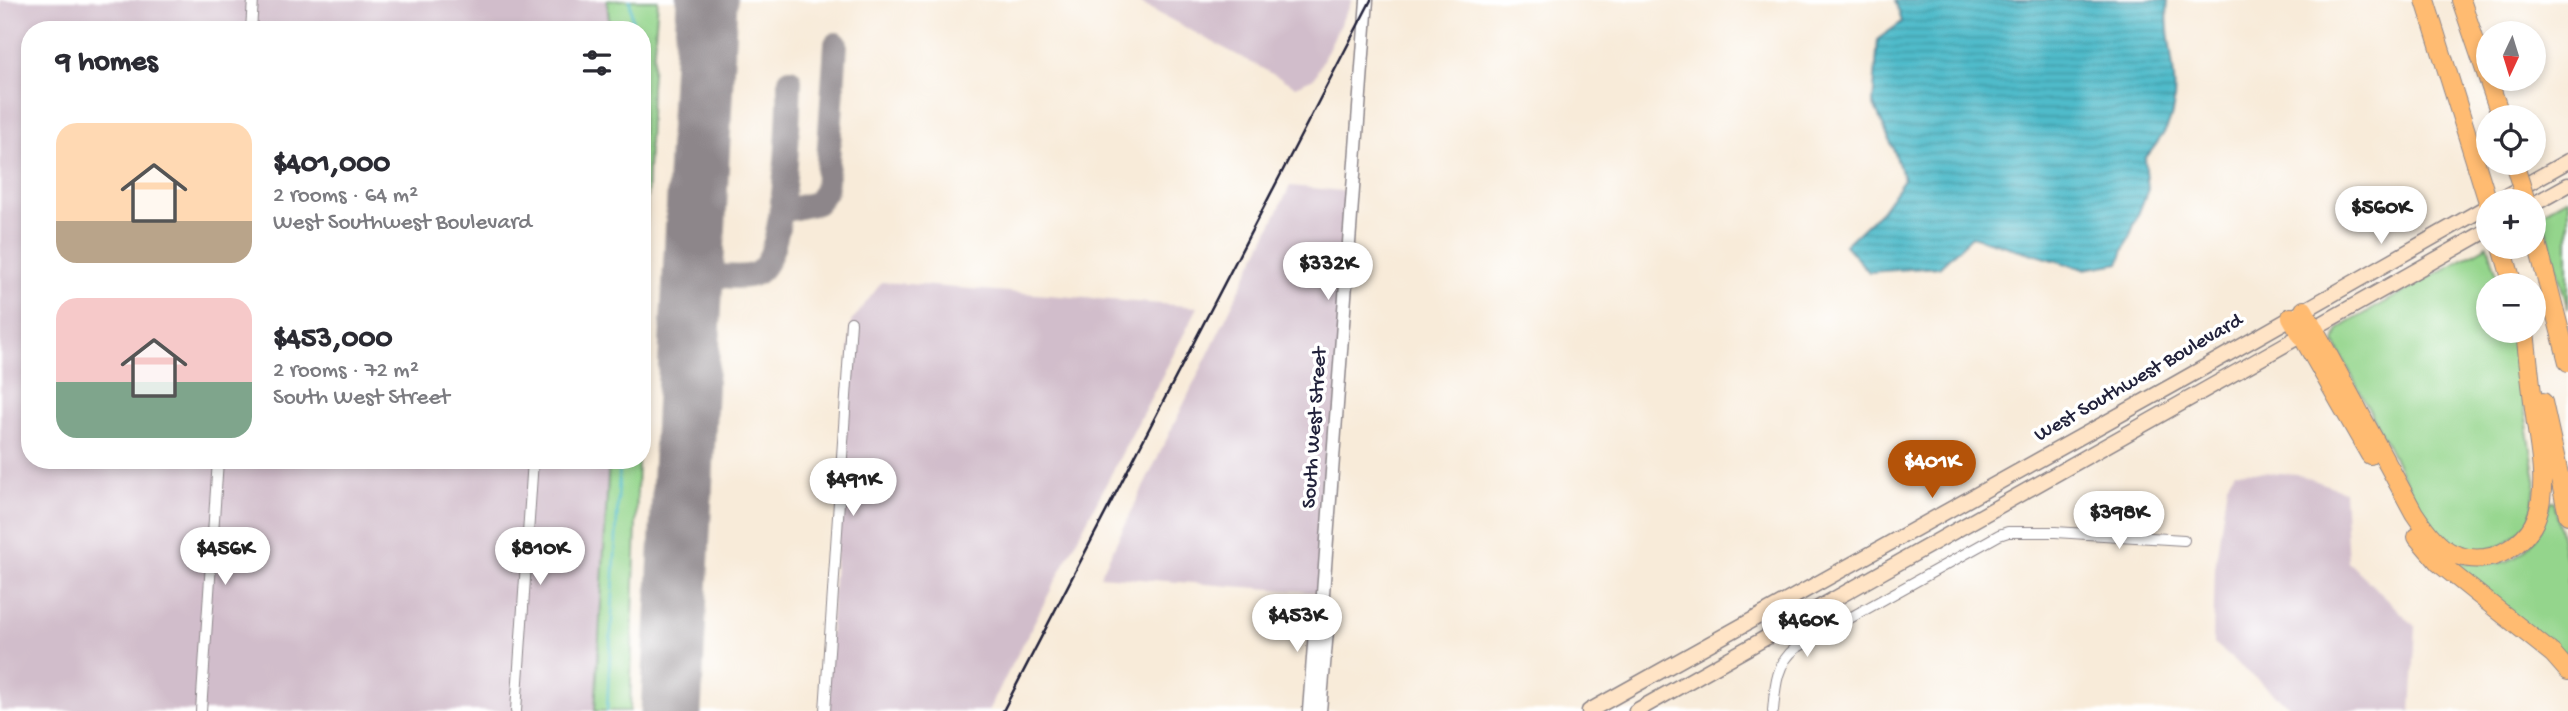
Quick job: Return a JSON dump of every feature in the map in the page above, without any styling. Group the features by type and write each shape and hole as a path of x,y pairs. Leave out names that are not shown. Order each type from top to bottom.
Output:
{"highway":[{"path":"2425,0 2484,189"},
{"path":"2461,0 2497,105"},
{"path":"2542,259 2568,362"},
{"path":"2546,273 2568,328"},
{"path":"2298,313 2398,505 2428,552 2553,654 2568,671"},
{"path":"2307,331 2433,541 2447,551 2463,557 2485,558 2501,554 2527,534 2537,518 2542,497 2542,472 2527,343"},
{"path":"2529,343 2568,514"}],"main road":[{"path":"2518,189 2568,161"},
{"path":"2546,197 2568,185"},
{"name":"West Southwest Boulevard","path":"1590,709 2151,398 2476,211"},
{"name":"West Southwest Boulevard","path":"1636,711 2476,237"}],"street":[{"path":"251,21 253,0"},
{"name":"South West Street","path":"1308,711 1317,618 1322,607 1367,0"},
{"path":"825,711 852,322"},
{"path":"201,711 217,469"},
{"path":"516,711 532,469"},
{"path":"1773,711 1776,682 1785,658 1796,648 1998,535 2008,532 2055,532 2184,540"},
{"name":"South West Street","path":"1320,711 1328,619 1322,607"}],"shaded area":[{"path":"0,0 607,0 609,21 21,21 21,469 608,469 595,711 0,711"},
{"path":"1134,0 1352,0 1314,78 1295,86"},
{"path":"1290,186 1353,192 1323,593 1100,576"},
{"path":"882,282 1198,307 988,711 825,711 851,322"},
{"path":"2235,471 2297,474 2344,491 2348,562 2416,627 2411,711 2295,711 2213,643 2215,569 2227,484"}],"green space":[{"path":"607,0 658,0 651,86 651,21 609,21"},
{"path":"2568,198 2568,309 2546,231 2546,210"},
{"path":"2476,252 2476,259 2492,259 2496,273 2476,273 2476,343 2514,343 2536,480 2530,522 2503,545 2485,551 2462,549 2445,543 2427,523 2335,343 2339,329"},
{"path":"608,469 638,469 630,711 595,711"},
{"path":"2550,501 2554,501 2568,569 2568,663 2449,565 2453,562 2499,563 2519,555 2539,531"}],"water":[{"path":"1895,0 2168,0 2168,31 2174,77 2173,108 2164,133 2145,159 2148,189 2119,263 2084,269 1972,236 1939,267 1869,272 1845,245 1881,211 1904,179 1873,103 1878,39 1902,22"}],"waterway":[{"path":"630,0 632,21"},
{"path":"607,711 620,469"}],"taxiway":[{"path":"782,211 817,203 826,190 836,44"},
{"path":"693,273 735,277 751,275 757,273 767,261 781,214 790,80"}],"runway":[{"path":"671,711 707,0"}],"railway":[{"path":"1003,711 1371,0"}]}
